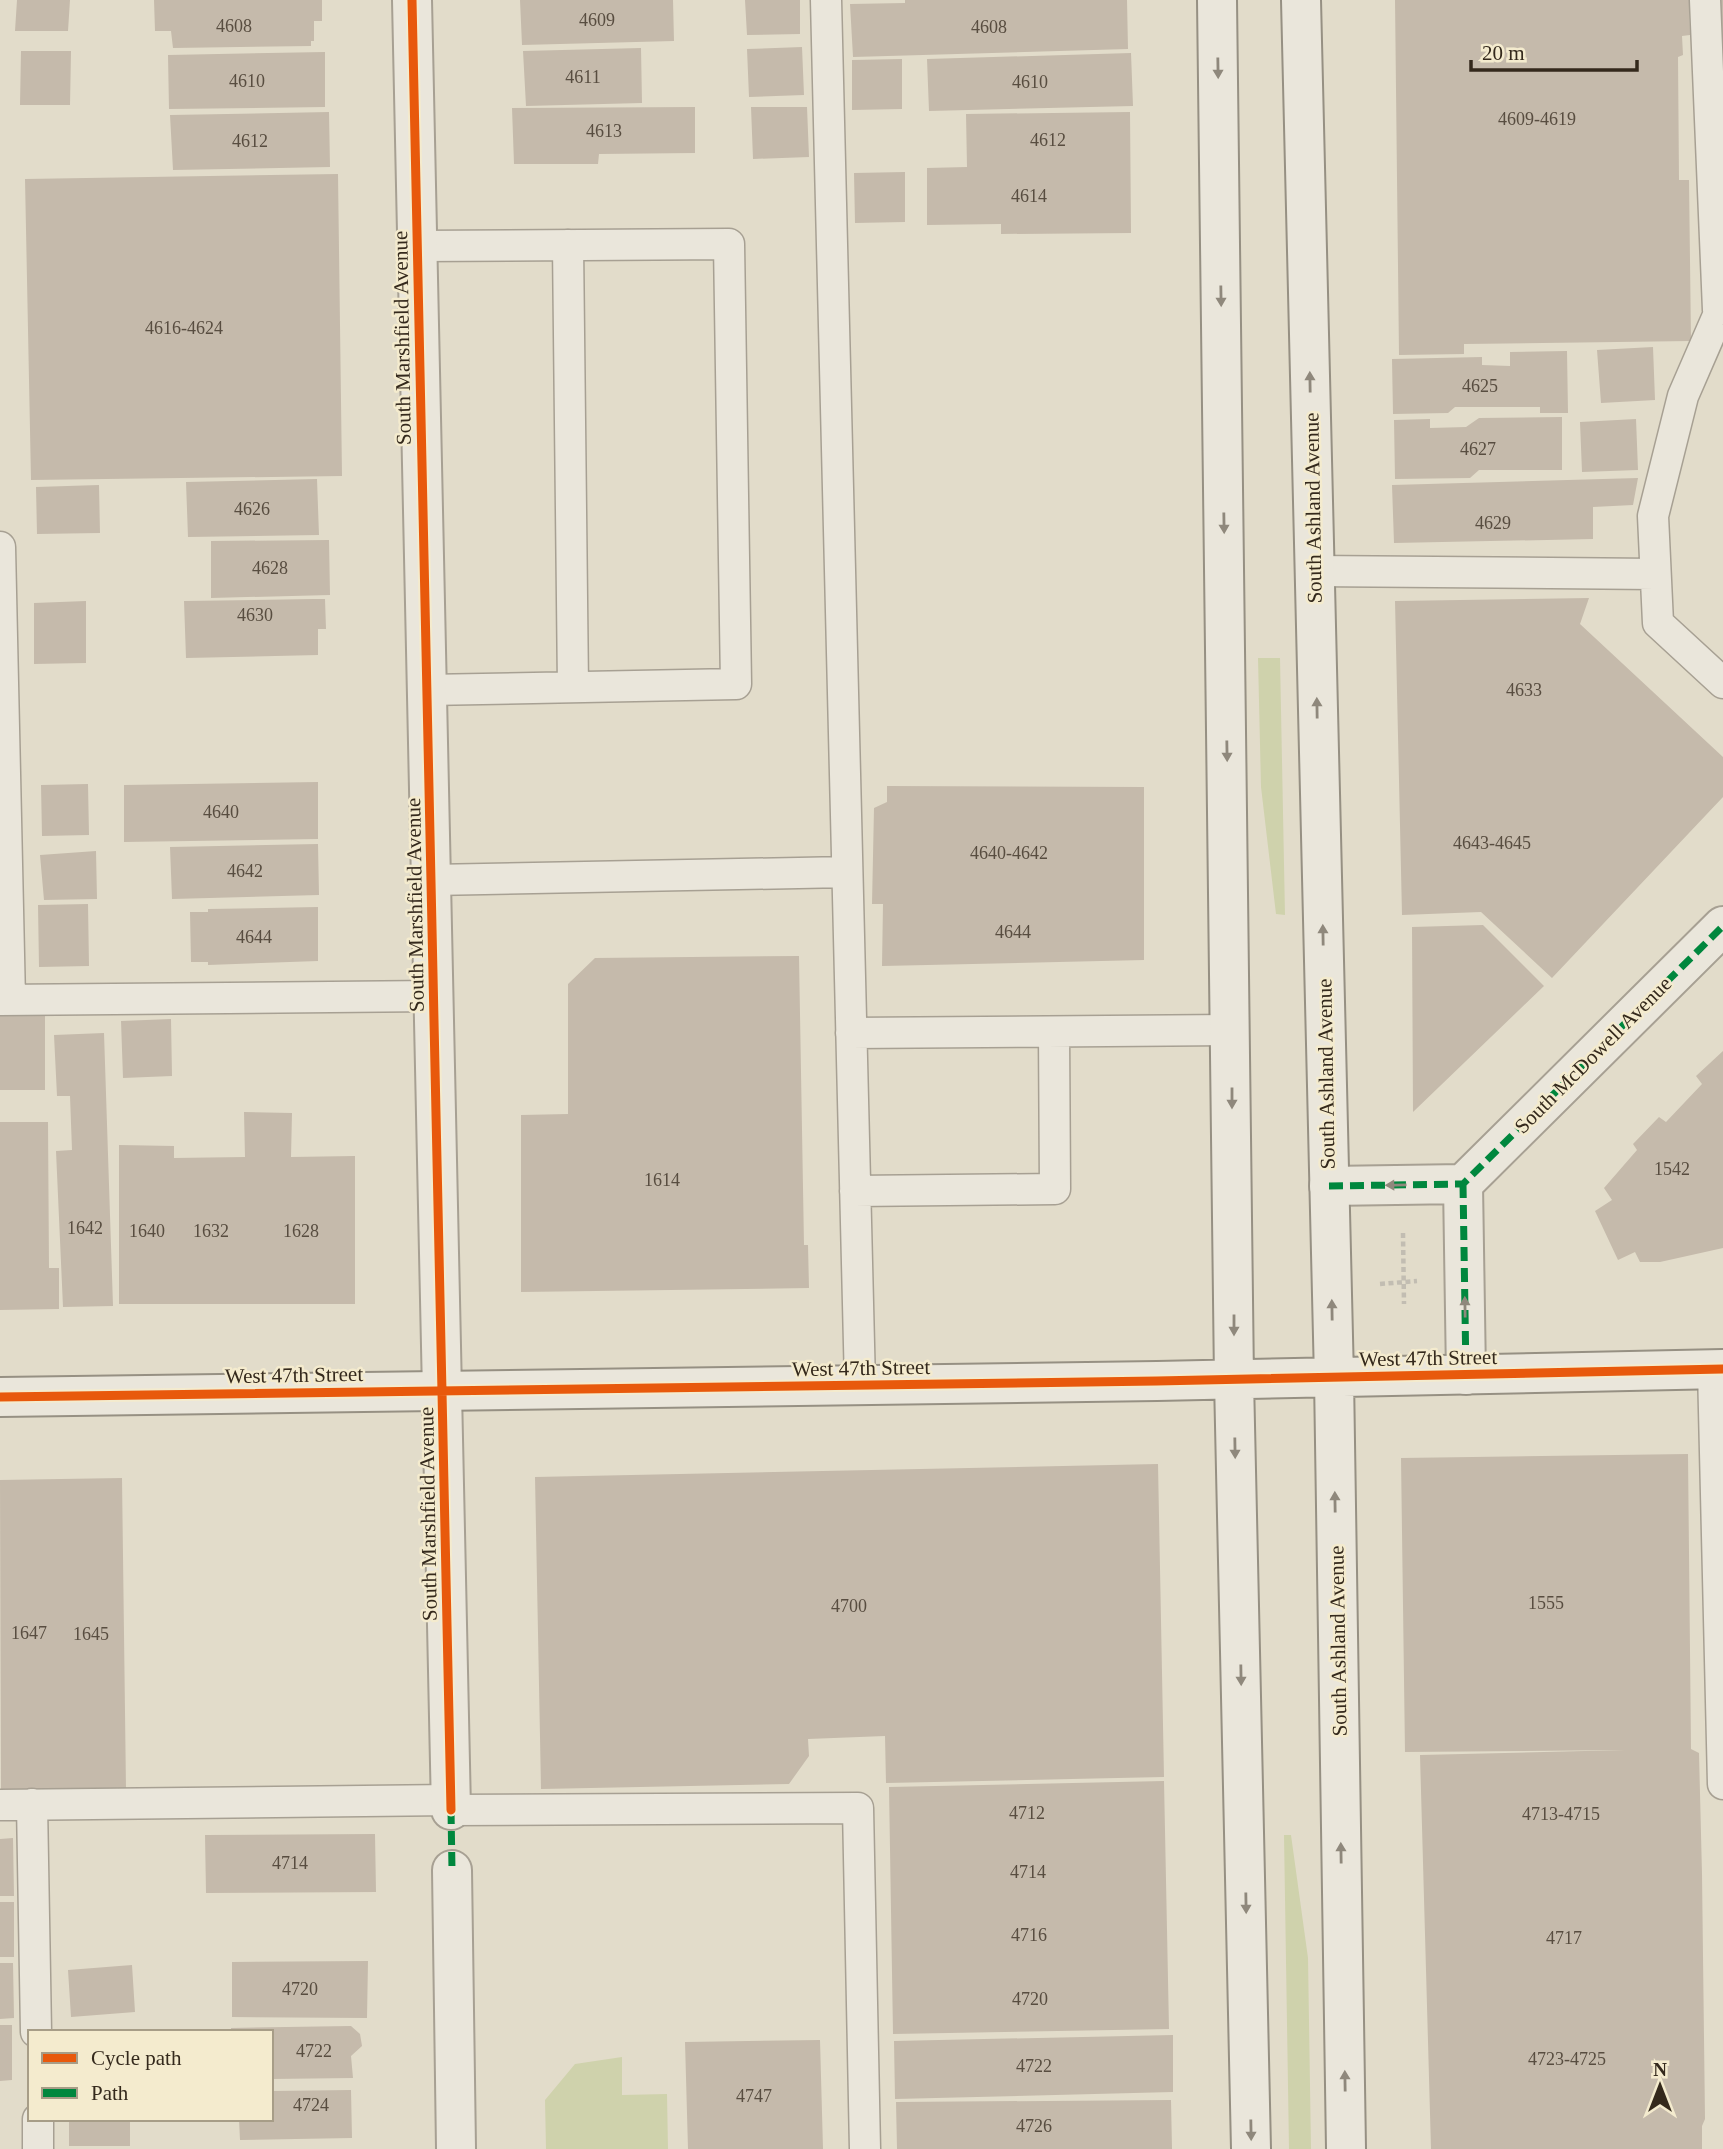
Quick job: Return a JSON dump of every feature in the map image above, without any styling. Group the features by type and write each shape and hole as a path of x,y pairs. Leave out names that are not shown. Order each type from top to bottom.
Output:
{"main road":[{"name":"South Marshfield Avenue","path":"412,0 451,1805"},
{"path":"1217,0 1234,1380 1251,2149"},
{"name":"South Ashland Avenue","path":"1301,0 1334,1378 1346,2149"},
{"name":"South McDowell Avenue","path":"1463,1184 1723,926"},
{"path":"1329,1186 1463,1184 1466,1375"},
{"name":"West 47th Street","path":"0,1397 1234,1380 1718,1369"},
{"path":"452,1870 456,2149"}],"lane":[{"path":"826,0 860,1385"},
{"path":"1705,0 1721,307 1683,396 1653,516 1658,623 1723,683"},
{"path":"418,246 729,244 736,684 427,690"},
{"path":"568,245 573,687"},
{"path":"0,547 5,1000 434,996"},
{"path":"1314,571 1656,574"},
{"path":"432,880 847,872"},
{"path":"851,1033 1231,1030"},
{"path":"855,1191 1055,1189 1054,1032"},
{"path":"1718,1369 1723,1784"},
{"path":"32,1804 36,2030"},
{"path":"0,1805 858,1808 865,2149"},
{"path":"38,2121 38,2149"}],"path":[{"path":"1403,1228 1404,1304"},
{"path":"1379,1284 1429,1280"}],"green space":[{"path":"1258,658 1280,658 1285,915 1276,914 1261,787"},
{"path":"1284,1835 1291,1835 1308,1958 1311,2149 1289,2149"},
{"path":"622,2057 622,2095 667,2094 668,2149 546,2149 545,2100 575,2064"}],"building":[{"path":"17,0 70,0 68,31 15,31"},
{"path":"154,0 322,0 322,21 314,21 314,41 311,41 311,46 173,48 171,31 155,31"},
{"path":"520,0 673,0 674,41 522,45"},
{"path":"745,0 800,0 800,34 747,35"},
{"path":"905,0 1127,0 1128,49 853,57 850,4 905,3"},
{"path":"1395,0 1689,0 1690,35 1682,36 1683,55 1678,57 1679,180 1689,180 1691,341 1464,344 1464,354 1399,355"},
{"path":"1719,0 1723,0 1723,141"},
{"path":"802,47 804,95 749,97 747,49"},
{"path":"641,48 642,103 526,106 523,51"},
{"path":"21,51 71,51 70,105 20,105"},
{"path":"325,52 325,107 169,109 168,55"},
{"path":"1131,53 1133,106 929,111 927,59"},
{"path":"902,59 902,109 852,110 852,60"},
{"path":"695,107 695,153 599,154 598,164 514,164 512,108"},
{"path":"751,107 807,107 809,157 753,159"},
{"path":"329,112 330,167 173,170 170,115"},
{"path":"1130,112 1131,233 1001,234 1001,224 927,225 927,168 967,167 966,114"},
{"path":"905,172 905,222 855,223 854,173"},
{"path":"338,174 342,476 31,480 25,179"},
{"path":"1653,347 1655,400 1601,403 1597,350"},
{"path":"1567,351 1568,413 1540,413 1540,407 1455,407 1448,413 1393,414 1392,359 1482,357 1482,365 1510,366 1510,352"},
{"path":"1562,417 1562,470 1479,470 1470,478 1395,479 1394,420 1430,419 1430,428 1466,427 1479,418"},
{"path":"1636,419 1638,470 1582,472 1580,422"},
{"path":"1638,478 1633,505 1593,507 1593,539 1394,543 1392,485"},
{"path":"317,479 319,535 188,537 186,482"},
{"path":"99,485 100,533 37,534 36,487"},
{"path":"329,540 330,595 211,598 211,541"},
{"path":"1589,598 1580,624 1723,757 1723,797 1552,978 1481,912 1402,915 1395,601"},
{"path":"325,599 326,629 318,629 318,655 186,658 184,601"},
{"path":"86,601 86,663 34,664 34,603"},
{"path":"318,782 318,839 124,842 124,785"},
{"path":"88,784 89,835 42,836 41,785"},
{"path":"887,786 1144,787 1144,960 882,966 883,904 872,904 874,808 887,802"},
{"path":"318,844 319,895 172,899 170,847"},
{"path":"96,851 97,899 44,900 40,855"},
{"path":"88,904 89,966 39,967 38,905"},
{"path":"318,907 318,961 208,965 208,962 191,962 190,912 208,912 208,909"},
{"path":"1483,925 1544,986 1413,1112 1412,927"},
{"path":"799,956 804,1245 808,1245 809,1288 521,1292 521,1115 568,1114 568,984 595,958"},
{"path":"0,1008 45,1008 45,1090 0,1090"},
{"path":"171,1019 172,1076 123,1078 121,1021"},
{"path":"104,1033 113,1306 63,1307 56,1151 72,1150 70,1096 57,1096 54,1035"},
{"path":"1723,1051 1723,1248 1660,1262 1640,1262 1635,1252 1618,1260 1595,1211 1612,1200 1604,1188 1637,1150 1633,1144 1659,1117 1666,1122 1702,1084 1696,1076"},
{"path":"244,1112 292,1113 291,1157 355,1156 355,1304 119,1304 119,1145 174,1146 174,1158 245,1157"},
{"path":"0,1122 48,1122 49,1268 59,1268 59,1309 0,1310"},
{"path":"1688,1454 1691,1749 1699,1753 1702,1874 1705,2119 1702,2126 1702,2149 1431,2149 1420,1755 1625,1750 1405,1752 1401,1458"},
{"path":"1158,1464 1164,1777 886,1783 885,1736 808,1739 809,1756 789,1784 541,1789 535,1477"},
{"path":"122,1478 126,1789 1,1790 0,1480"},
{"path":"1164,1781 1169,2029 893,2034 889,1787"},
{"path":"375,1834 376,1892 206,1893 205,1835"},
{"path":"13,1838 14,1896 0,1896 0,1839"},
{"path":"0,1902 14,1902 14,1957 0,1957"},
{"path":"368,1961 367,2018 232,2017 232,1962"},
{"path":"0,1963 13,1963 14,2018 0,2019"},
{"path":"132,1965 135,2012 71,2017 68,1970"},
{"path":"0,2025 12,2025 12,2080 0,2081"},
{"path":"351,2026 360,2034 362,2046 351,2056 353,2078 273,2079 273,2030 231,2028"},
{"path":"1173,2035 1173,2092 895,2099 894,2041"},
{"path":"820,2040 823,2149 688,2149 685,2042"},
{"path":"351,2090 352,2138 240,2140 239,2121 273,2121 273,2091"},
{"path":"1171,2100 1172,2149 897,2149 896,2102"},
{"path":"69,2121 130,2121 130,2146 69,2146"}],"marked path":[{"path":"1329,1186 1463,1184 1723,926"},
{"path":"1463,1184 1466,1375"},
{"path":"451,1810 452,1870"}],"cycle path":[{"path":"412,0 451,1810"},
{"path":"0,1397 1157,1381 1723,1369"}]}
